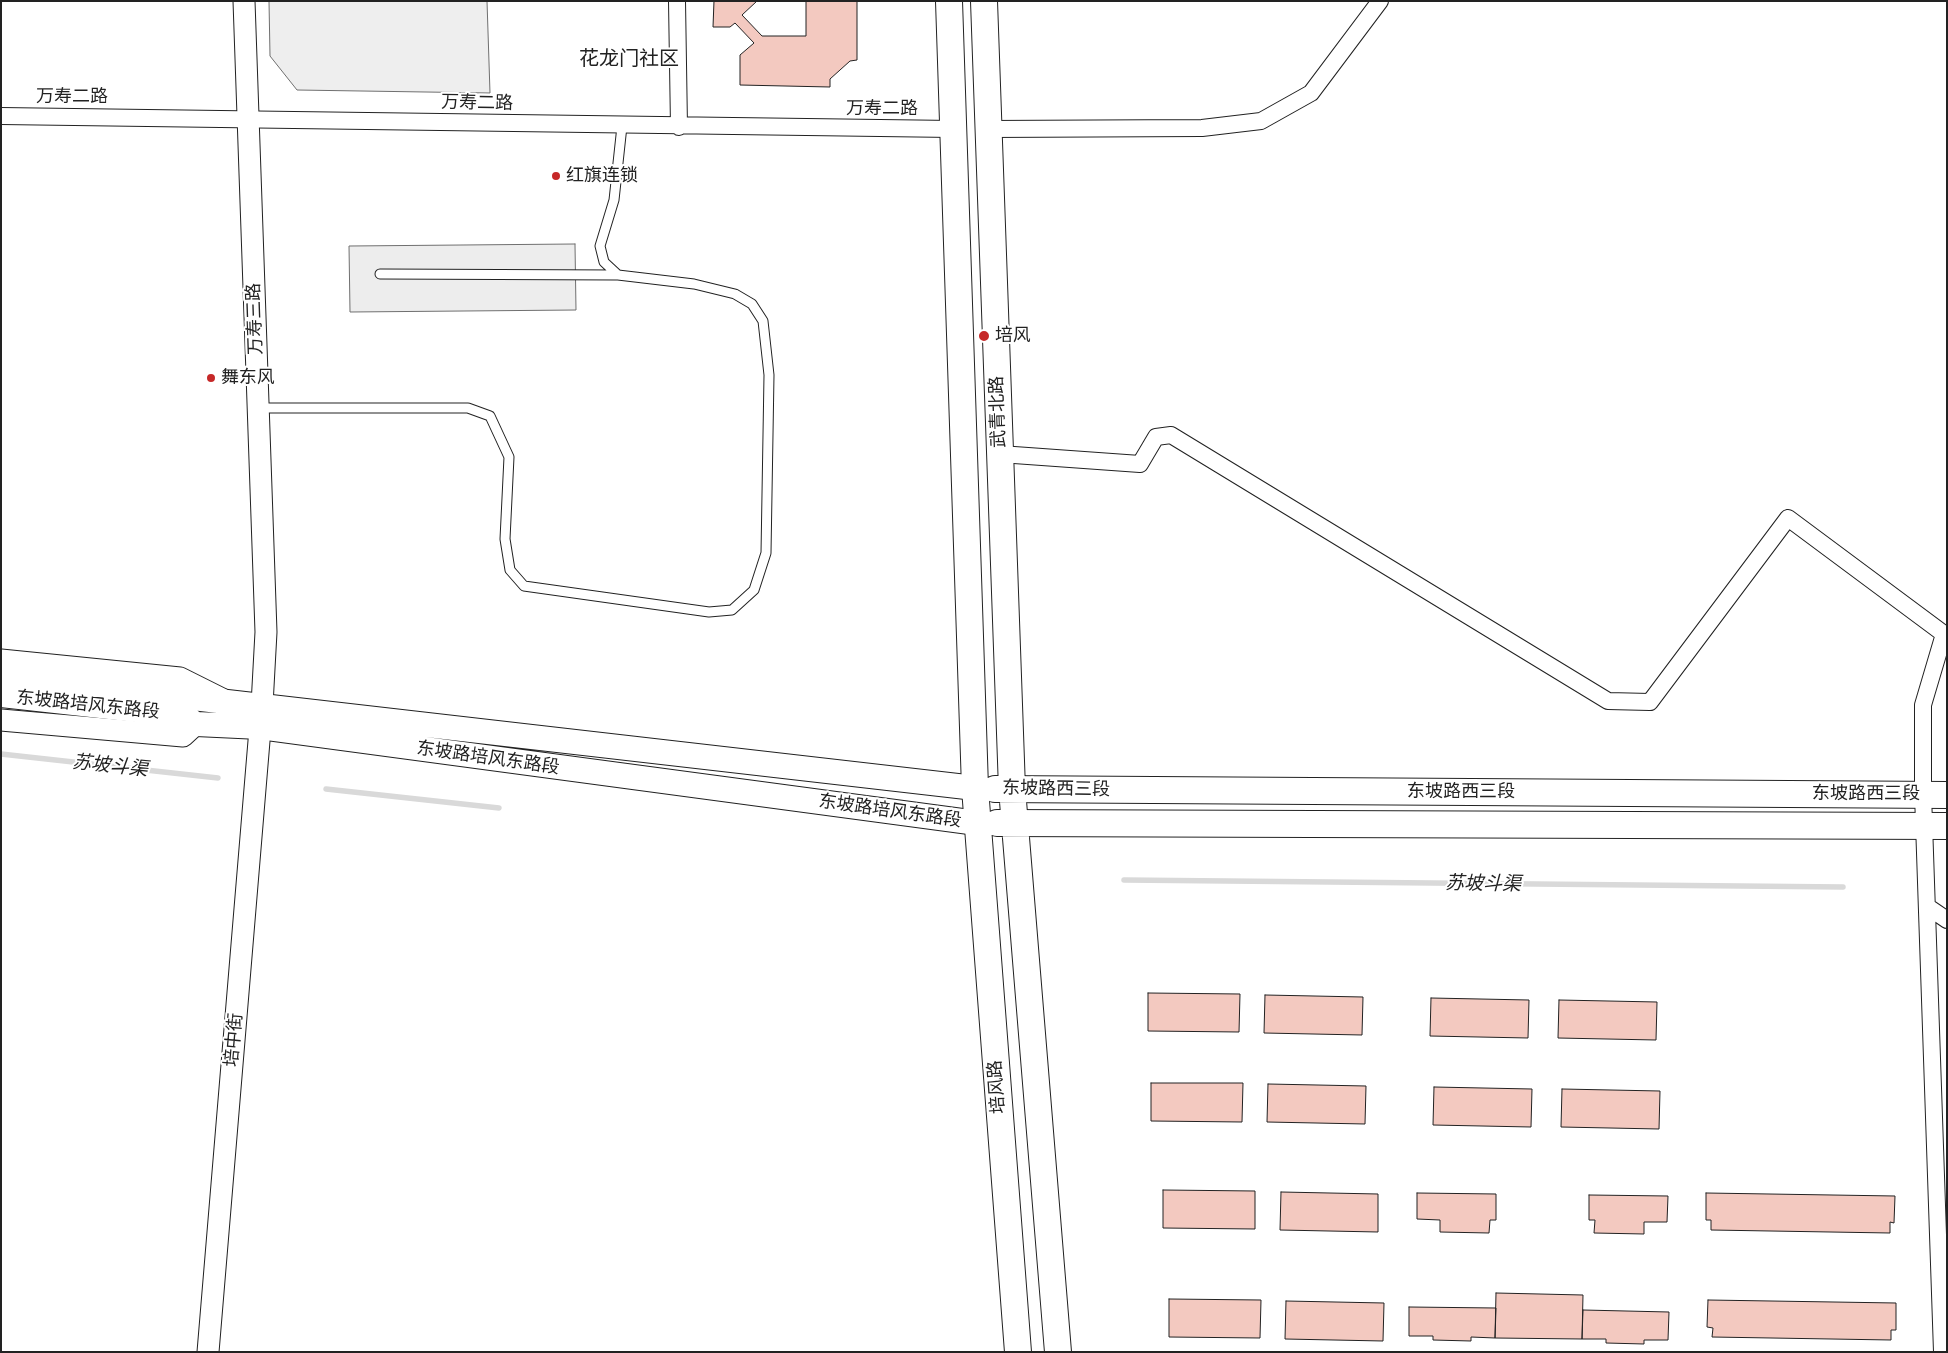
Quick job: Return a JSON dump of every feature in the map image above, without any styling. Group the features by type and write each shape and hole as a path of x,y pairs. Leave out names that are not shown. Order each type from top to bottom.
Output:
{"main road":[{"name":"武青北路","path":"949,1 976,823"},
{"name":"武青北路","path":"984,1 1014,823"},
{"name":"东坡路培风东路段","path":"1,676 225,700 261,716 976,823"},
{"name":"东坡路培风东路段","path":"1,695 182,715 196,724 261,716 974,788"},
{"name":"东坡路西三段","path":"974,788 1935,794"},
{"name":"东坡路西三段","path":"976,823 1936,826"},
{"name":"培风路","path":"976,823 1018,1352"},
{"path":"1014,823 1058,1352"}],"street":[{"name":"万寿三路","path":"244,1 266,632 261,716"},
{"path":"676,1 679,128"},
{"path":"988,129 1202,128 1260,121 1311,92 1380,1"},
{"name":"万寿二路","path":"1,116 248,118 679,128 953,130"},
{"path":"1000,454 1140,464 1156,437 1171,435 1608,701 1650,702 1788,518 1944,634 1923,705 1935,794 1936,826 1928,907 1942,1352"},
{"path":"1,660 180,678 225,700"},
{"name":"培中街","path":"208,1352 261,716"},
{"path":"1,720 184,736 196,724"},
{"path":"1928,907 1947,920"}],"lane":[{"path":"618,275 604,262 600,246 614,200 622,126"},
{"path":"258,408 468,408 490,416 509,457 505,539 510,570 524,586 709,612 732,610 754,590 766,553 769,375 763,321 752,304 736,294 694,284 618,275 380,274"}],"shaded area":[{"path":"269,1 487,1 490,93 297,90 270,56"},
{"path":"575,244 576,310 350,312 349,246"}],"building":[{"path":"714,1 757,1 742,15 762,36 806,36 806,1 857,1 857,60 850,61 830,79 830,87 740,85 740,55 754,43 735,23 730,27 713,27"},
{"path":"1148,993 1240,994 1239,1032 1148,1031"},
{"path":"1265,995 1363,997 1362,1035 1264,1033"},
{"path":"1431,998 1529,1000 1528,1038 1430,1036"},
{"path":"1559,1000 1657,1002 1656,1040 1558,1038"},
{"path":"1151,1083 1243,1083 1242,1122 1151,1121"},
{"path":"1268,1084 1366,1086 1365,1124 1267,1122"},
{"path":"1434,1087 1532,1089 1531,1127 1433,1125"},
{"path":"1562,1089 1660,1091 1659,1129 1561,1127"},
{"path":"1163,1190 1255,1191 1255,1229 1163,1228"},
{"path":"1281,1192 1378,1194 1378,1232 1280,1230"},
{"path":"1417,1193 1496,1194 1496,1220 1490,1220 1489,1233 1440,1232 1440,1220 1417,1219"},
{"path":"1706,1193 1895,1196 1894,1223 1890,1222 1890,1233 1711,1230 1711,1220 1706,1220"},
{"path":"1589,1195 1668,1196 1667,1222 1644,1222 1644,1234 1594,1233 1595,1220 1589,1220"},
{"path":"1496,1293 1583,1295 1582,1339 1495,1338"},
{"path":"1169,1299 1261,1300 1260,1338 1169,1337"},
{"path":"1708,1300 1896,1303 1896,1330 1891,1330 1891,1340 1712,1337 1713,1328 1707,1327"},
{"path":"1286,1301 1384,1303 1383,1341 1285,1339"},
{"path":"1409,1307 1496,1308 1495,1338 1471,1337 1471,1341 1433,1340 1433,1336 1409,1336"},
{"path":"1583,1310 1669,1312 1668,1340 1644,1340 1644,1344 1606,1343 1606,1339 1582,1339"}],"waterway":[{"name":"苏坡斗渠","path":"1,754 218,778"},
{"name":"苏坡斗渠","path":"326,789 499,808"},
{"name":"苏坡斗渠","path":"1124,880 1843,887"}],"place":[{"name":"红旗连锁","path":"556,176"},
{"name":"培风","path":"984,336"},
{"name":"舞东风","path":"211,378"}],"district":[{"name":"花龙门社区","path":"629,59"}]}
